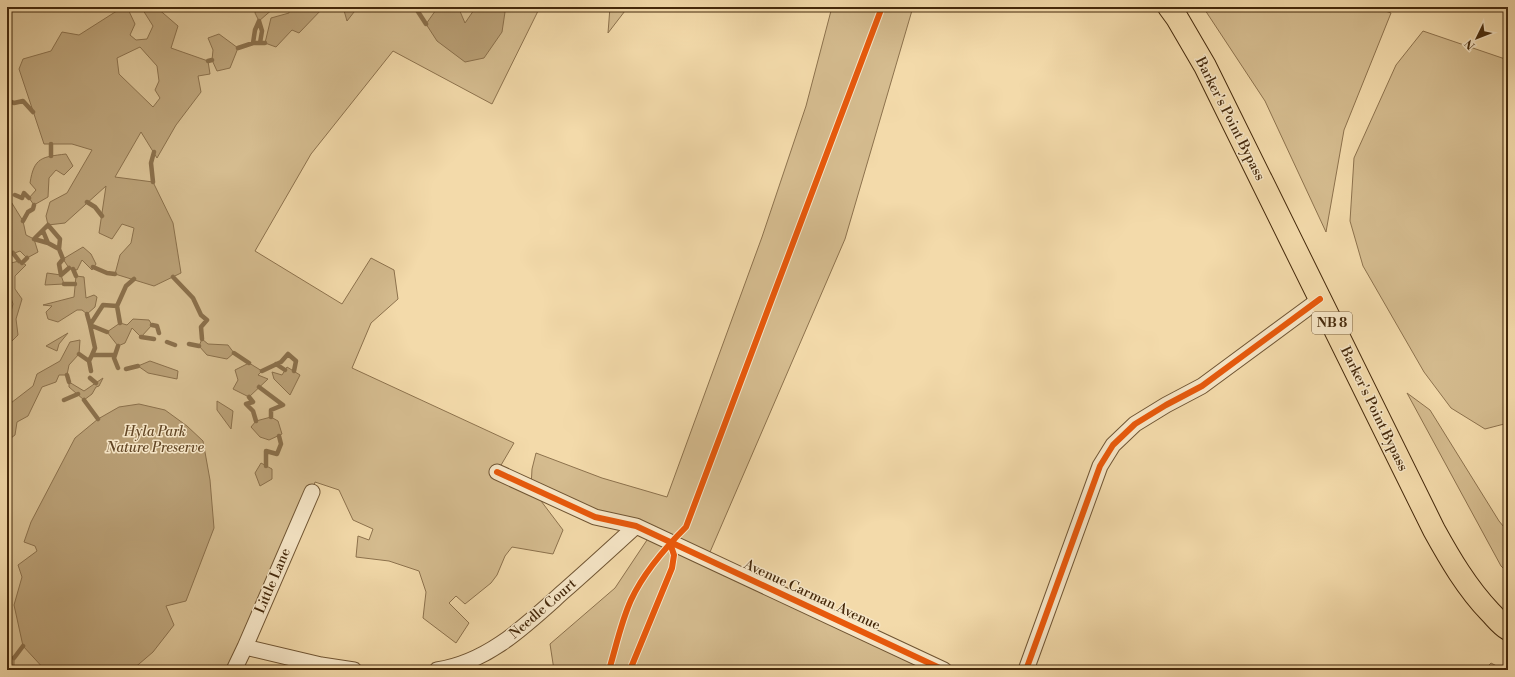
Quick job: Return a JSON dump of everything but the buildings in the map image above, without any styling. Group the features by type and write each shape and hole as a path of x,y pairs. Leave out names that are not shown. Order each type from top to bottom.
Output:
{"highway":[{"name":"Barker's Point Bypass","path":"1169,7 1205,66 1434,530 1456,568 1478,599 1503,626 1508,629"}],"street":[{"path":"1026,670 1100,466 1113,445 1135,424 1202,386 1320,299"},
{"name":"Avenue Carman Avenue","path":"497,472 595,517 636,526 944,670"},
{"name":"Little Lane","path":"234,670 312,492"},
{"name":"Needle Court","path":"437,670 470,660 496,648 520,631 636,526"},
{"path":"245,647 354,670"}],"green space":[{"name":"Hyla Park Nature Preserve","path":"7,7 540,7 492,104 393,51 311,154 255,251 342,304 371,258 394,270 398,299 371,323 352,368 514,443 497,472 531,488 532,469 536,453 602,478 667,497 762,237 806,106 832,7 913,7 845,239 707,559 944,670 554,670 550,644 615,588 651,534 532,489 563,530 553,554 512,547 505,556 497,575 491,583 465,604 456,596 449,603 469,623 456,643 423,618 426,592 419,571 389,561 356,557 358,536 369,540 373,529 353,520 339,490 315,482 312,492 234,670 7,670"},
{"path":"610,7 628,7 608,33"},
{"path":"1203,7 1374,7 1391,13 1344,130 1326,232 1265,101"},
{"path":"1423,31 1508,60 1508,423 1485,429 1451,408 1424,372 1363,266 1350,221 1354,158 1396,65"},
{"path":"1407,393 1430,410 1499,521 1508,532 1508,573 1501,566"},
{"path":"1491,663 1504,670 1484,670"}],"shaded area":[{"path":"123,7 127,7 135,24 130,35 136,40 147,39 153,26 141,7 156,7 178,26 171,48 208,61 210,74 198,76 201,92 176,125 157,158 141,132 115,177 153,182 173,223 181,273 154,286 115,274 120,255 131,243 134,228 122,224 112,239 99,233 106,186 65,223 48,225 46,216 50,202 67,193 92,150 72,144 44,144 19,69 23,59 51,51 62,32 79,35","holes":["140,47 157,66 159,81 155,90 160,98 153,107 119,74 117,58"]},
{"path":"256,7 274,8 259,21 255,13"},
{"path":"289,7 324,7 299,33 292,30 276,47 265,43 271,18 289,13"},
{"path":"343,7 358,7 347,21"},
{"path":"438,7 460,7 459,9 465,23 476,7 497,7 505,12 502,32 484,58 465,62 437,41 426,24"},
{"path":"219,34 238,48 230,68 217,71 212,60 213,50 208,38"},
{"path":"66,154 73,166 64,175 56,170 49,178 48,197 34,205 29,198 36,190 30,183 37,163 40,160 51,156"},
{"path":"10,200 23,221 26,235 34,239 38,252 27,258 20,251 7,256 7,202"},
{"path":"83,247 91,254 96,264 92,270 82,260 77,270 69,268 63,259"},
{"path":"19,261 26,265 15,276 15,289 22,299 16,319 18,335 7,346 7,317 10,315 13,304 7,287 7,264"},
{"path":"47,273 61,275 64,284 45,285"},
{"path":"76,276 84,277 86,298 94,295 97,297 95,307 87,314 82,310 77,310 58,322 48,319 46,312 52,306 43,305 74,297"},
{"path":"133,319 149,320 152,325 141,337 132,328 125,343 118,346 107,332 120,323 127,325"},
{"path":"68,333 59,344 57,351 46,346"},
{"path":"202,339 208,344 228,345 234,353 227,359 207,355 199,346"},
{"path":"80,340 79,354 69,365 67,375 59,375 56,382 42,387 28,416 17,422 15,435 7,441 7,406 33,386 37,374 60,361 70,342"},
{"path":"150,361 178,371 177,379 148,373 138,366"},
{"path":"249,363 262,371 258,375 268,379 249,397 233,389 238,380 235,370"},
{"path":"287,367 300,375 290,395 274,379 272,372 282,375"},
{"path":"103,378 99,386 96,387 92,394 84,400 69,387 69,382 84,391"},
{"path":"217,401 233,411 231,429 217,410"},
{"path":"139,404 165,410 187,426 203,441 210,480 214,528 186,601 166,606 174,625 153,652 132,670 45,670 23,646 14,605 22,577 18,565 37,551 35,546 24,542 31,522 75,438 98,419 119,407"},
{"path":"271,417 278,421 282,434 269,440 260,437 251,427 256,421"},
{"path":"261,463 272,469 272,479 260,486 255,473"},
{"path":"7,652 14,658 14,670 7,670"}],"waterway":[{"path":"415,7 426,24"},
{"path":"259,21 262,31 260,43"},
{"path":"253,43 255,30 259,21"},
{"path":"238,48 253,43 265,43"},
{"path":"208,61 212,60"},
{"path":"7,100 14,103 23,101 33,112"},
{"path":"51,144 51,156"},
{"path":"153,182 151,163 154,152"},
{"path":"15,195 22,198 24,193 29,198"},
{"path":"87,202 95,207 102,216"},
{"path":"23,221 28,212 33,209 34,205"},
{"path":"48,243 34,239 48,225 60,239 59,249"},
{"path":"43,231 48,243 59,249 63,259 59,264 61,275 69,268"},
{"path":"13,253 19,261"},
{"path":"22,263 27,258"},
{"path":"93,267 107,273 115,274"},
{"path":"73,269 76,276"},
{"path":"173,277 193,298 201,315 207,320 201,327 202,339"},
{"path":"120,323 117,306 126,286 134,279"},
{"path":"64,284 75,284"},
{"path":"92,355 95,348 90,325 103,305 117,306"},
{"path":"87,314 90,325 107,332"},
{"path":"152,325 157,326 159,333"},
{"path":"141,337 154,339"},
{"path":"167,342 175,345"},
{"path":"189,344 199,346"},
{"path":"118,346 114,358 118,368"},
{"path":"234,353 249,363"},
{"path":"79,354 89,361 91,371"},
{"path":"262,371 281,362 288,354 296,361 294,371"},
{"path":"89,361 92,355 115,355"},
{"path":"276,364 285,370"},
{"path":"126,369 138,366"},
{"path":"67,375 69,382"},
{"path":"90,378 96,383"},
{"path":"259,387 283,405 271,410 271,417"},
{"path":"64,400 78,394"},
{"path":"249,397 253,402 246,404 253,411 256,421"},
{"path":"84,400 98,419"},
{"path":"266,466 266,451 277,454 281,444 279,436"},
{"path":"14,658 23,646"}],"cycle path":[{"path":"609,670 624,617 636,590 670,543 686,527 882,7"},
{"path":"1026,670 1100,466 1113,445 1135,424 1166,405 1202,386 1320,299"},
{"path":"497,472 595,517 636,526 944,670"},
{"path":"630,670 672,568 674,555 670,543"}]}
